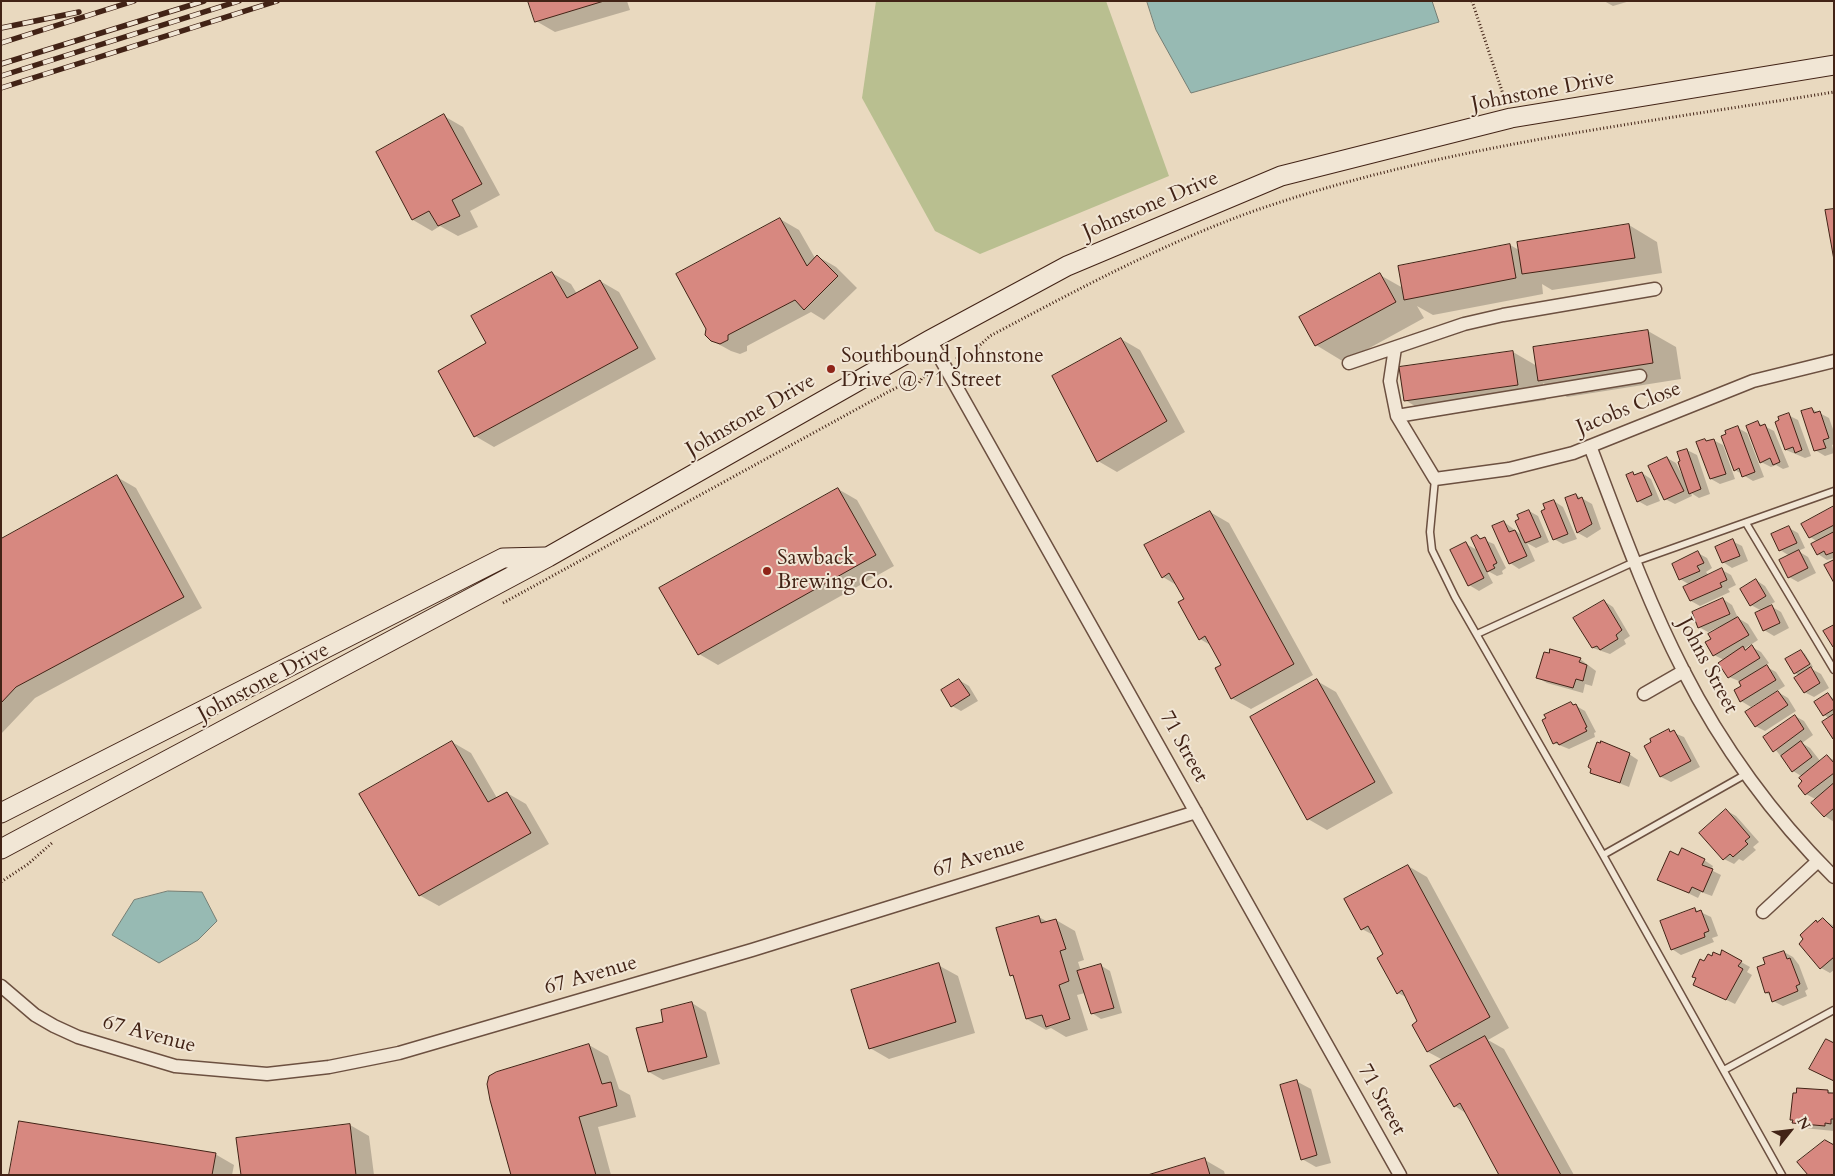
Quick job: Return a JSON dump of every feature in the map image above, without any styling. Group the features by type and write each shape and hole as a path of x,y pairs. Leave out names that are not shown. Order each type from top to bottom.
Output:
{"main road":[{"name":"Johnstone Drive","path":"1,849 548,557 930,340 1067,266 1281,176 1511,118 1834,65"},
{"name":"Johnstone Drive","path":"1,813 503,558 548,557"}],"street":[{"path":"1349,363 1464,324 1503,315 1656,290"},
{"name":"71 Street","path":"930,340 1400,1175"},
{"path":"1395,348 1390,380 1397,416 1435,479"},
{"name":"Jacobs Close","path":"1435,479 1533,464 1590,446 1753,381 1833,363"},
{"path":"1397,416 1640,376"},
{"name":"Johns Street","path":"1590,446 1634,562 1684,671 1704,707 1748,773 1818,861 1834,877"},
{"path":"1644,694 1684,671"},
{"name":"67 Avenue","path":"1,986 35,1015 54,1026 78,1037 175,1066 267,1074 329,1067 400,1053 752,950 1196,812"},
{"path":"1763,912 1818,861"}],"lane":[{"path":"1435,479 1430,532 1432,550 1454,597 1603,855 1782,1175"},
{"path":"1477,634 1634,562 1834,491"},
{"path":"1746,523 1834,670"},
{"path":"1603,855 1748,773"},
{"path":"1724,1070 1834,1010"}],"path":[{"path":"1472,1 1511,118"},
{"path":"966,354 974,355 980,345 990,336 1128,263 1250,213 1384,171 1486,148 1834,92"}],"green space":[{"path":"876,1 1106,1 1169,176 980,254 935,231 862,98"}],"water":[{"path":"1147,1 1432,1 1439,22 1191,93 1156,30"},
{"path":"168,891 202,892 217,921 198,940 159,963 112,935 134,900"}],"building":[{"path":"528,1 604,1 535,22"},
{"path":"444,114 482,184 452,200 460,216 438,226 429,211 412,220 376,152"},
{"path":"1834,209 1834,260 1825,210"},
{"path":"780,218 807,266 817,255 838,276 804,310 795,300 728,335 728,340 720,344 711,341 705,335 706,329 676,274"},
{"path":"1629,224 1635,258 1522,274 1517,242"},
{"path":"1510,244 1516,278 1404,300 1398,266"},
{"path":"552,272 567,298 600,280 638,348 474,437 438,371 486,343 471,316"},
{"path":"1380,273 1396,302 1315,346 1299,317"},
{"path":"1648,330 1653,363 1538,381 1533,347"},
{"path":"1121,338 1167,421 1097,462 1052,376"},
{"path":"1513,351 1518,385 1404,401 1399,367"},
{"path":"1812,408 1814,413 1820,411 1829,438 1823,440 1826,448 1814,451 1801,411"},
{"path":"1789,413 1802,450 1795,453 1793,447 1785,450 1775,422 1779,420 1778,417"},
{"path":"1758,421 1760,426 1765,424 1780,462 1773,465 1770,458 1760,463 1746,426"},
{"path":"1738,426 1755,472 1742,477 1739,468 1734,471 1721,436 1726,434 1725,431"},
{"path":"1705,439 1706,441 1714,439 1726,474 1710,479 1696,442"},
{"path":"1687,449 1701,489 1689,494 1678,462 1680,461 1677,452"},
{"path":"1667,457 1684,491 1664,500 1648,466"},
{"path":"1633,472 1634,475 1642,472 1652,495 1637,502 1626,475"},
{"path":"117,475 184,597 16,687 1,703 1,539"},
{"name":"Sawback Brewing Co.","path":"838,488 876,555 698,655 659,588"},
{"path":"1576,494 1578,499 1582,497 1592,524 1577,533 1565,498"},
{"path":"1554,500 1568,534 1553,540 1541,511 1545,509 1543,504"},
{"path":"1834,506 1834,525 1809,538 1801,524"},
{"path":"1529,510 1541,537 1525,543 1515,521 1519,519 1517,515"},
{"path":"1210,511 1294,664 1231,699 1215,668 1221,665 1205,636 1199,640 1178,602 1184,599 1169,573 1162,578 1144,545"},
{"path":"1504,521 1509,532 1515,530 1527,556 1509,564 1492,526"},
{"path":"1789,526 1797,543 1779,551 1771,534"},
{"path":"1834,532 1834,552 1826,555 1824,551 1817,555 1811,544"},
{"path":"1477,535 1480,539 1485,537 1497,563 1493,565 1495,568 1487,572 1471,538"},
{"path":"1733,539 1740,556 1722,563 1715,547"},
{"path":"1466,542 1484,578 1468,586 1450,550"},
{"path":"1799,550 1808,568 1788,578 1779,560"},
{"path":"1698,551 1704,563 1697,566 1700,571 1679,580 1672,564"},
{"path":"1834,560 1834,583 1824,565"},
{"path":"1722,568 1727,580 1720,583 1722,587 1690,601 1683,587"},
{"path":"1756,579 1766,596 1750,606 1740,589"},
{"path":"1723,598 1730,614 1698,628 1692,612"},
{"path":"1604,600 1622,630 1616,635 1618,639 1600,650 1597,646 1592,648 1573,618"},
{"path":"1772,605 1780,623 1763,631 1755,613"},
{"path":"1738,617 1749,635 1713,656 1705,642 1711,639 1708,634"},
{"path":"1834,625 1834,647 1833,647 1823,631"},
{"path":"1752,645 1760,658 1728,678 1718,663 1743,646 1745,650"},
{"path":"1550,649 1581,658 1579,662 1587,665 1583,681 1576,679 1573,688 1536,678 1544,652 1549,653"},
{"path":"1801,650 1810,664 1794,674 1785,659"},
{"path":"1767,665 1776,680 1740,702 1734,690 1741,686 1739,682"},
{"path":"1811,667 1820,683 1804,693 1794,678"},
{"path":"959,679 970,695 951,707 941,690"},
{"path":"1317,679 1375,782 1307,820 1250,717"},
{"path":"1778,691 1788,705 1755,727 1745,712"},
{"path":"1828,693 1834,702 1834,709 1823,716 1814,702"},
{"path":"1571,702 1573,705 1576,704 1587,727 1585,728 1587,731 1559,745 1557,742 1553,744 1542,720 1546,718 1544,715"},
{"path":"1834,714 1834,738 1833,739 1822,722"},
{"path":"1795,715 1804,729 1773,752 1763,737"},
{"path":"1669,729 1670,732 1674,730 1691,761 1660,777 1644,746 1651,742 1650,739"},
{"path":"452,741 488,802 507,792 531,833 419,896 359,794"},
{"path":"1601,741 1630,753 1620,783 1590,773 1591,769 1588,767 1597,742 1600,743"},
{"path":"1801,741 1812,757 1792,772 1781,756"},
{"path":"1827,755 1834,763 1834,773 1805,795 1798,786 1802,781 1799,778"},
{"path":"1834,783 1834,808 1824,817 1811,803"},
{"path":"1726,809 1750,837 1745,841 1748,844 1733,857 1730,854 1723,860 1699,833"},
{"path":"1682,848 1705,859 1702,865 1713,869 1703,892 1692,887 1689,893 1657,880 1670,851 1678,855"},
{"path":"1408,865 1490,1017 1427,1052 1412,1025 1417,1021 1402,990 1397,994 1377,958 1383,954 1368,926 1361,930 1344,899"},
{"path":"1695,908 1696,912 1701,910 1709,931 1704,933 1705,937 1671,950 1660,921"},
{"path":"1039,916 1041,923 1056,919 1066,949 1060,951 1069,981 1059,985 1070,1019 1046,1027 1042,1015 1026,1019 1013,975 1010,976 996,928"},
{"path":"1823,918 1834,929 1834,957 1820,969 1799,944 1803,939 1800,935 1816,920 1817,922"},
{"path":"1722,950 1742,961 1738,966 1743,969 1726,1000 1693,985 1696,978 1692,977 1700,959 1704,961 1708,954 1712,956 1713,952 1720,955"},
{"path":"1784,951 1787,959 1790,958 1800,984 1796,986 1798,991 1772,1002 1769,992 1765,993 1757,967 1765,964 1763,958"},
{"path":"939,963 956,1022 869,1049 851,990"},
{"path":"1101,964 1114,1008 1091,1014 1077,971"},
{"path":"692,1002 707,1057 648,1072 636,1028 663,1022 661,1010"},
{"path":"1485,1036 1561,1175 1499,1175 1460,1103 1454,1107 1430,1066"},
{"path":"1826,1039 1834,1043 1834,1081 1809,1069"},
{"path":"589,1044 602,1084 611,1082 617,1106 579,1117 596,1175 511,1175 490,1100 487,1084 489,1076 496,1072"},
{"path":"1297,1080 1317,1155 1301,1160 1280,1085"},
{"path":"1797,1088 1828,1090 1828,1093 1834,1093 1834,1119 1831,1119 1831,1124 1825,1123 1825,1126 1792,1123 1793,1120 1790,1120 1793,1093 1796,1093"},
{"path":"19,1121 216,1153 212,1175 9,1175"},
{"path":"350,1124 356,1175 241,1175 236,1138"},
{"path":"1825,1140 1834,1145 1834,1175 1808,1175 1797,1162"},
{"path":"1205,1158 1210,1175 1148,1175"}],"railway":[{"path":"1,43 134,1"},
{"path":"1,64 204,1"},
{"path":"1,76 239,1"},
{"path":"1,88 277,1"},
{"path":"1,28 79,12"}],"place":[{"name":"Southbound Johnstone Drive @ 71 Street","path":"831,369"},
{"name":"Sawback Brewing Co.","path":"767,571"}]}
